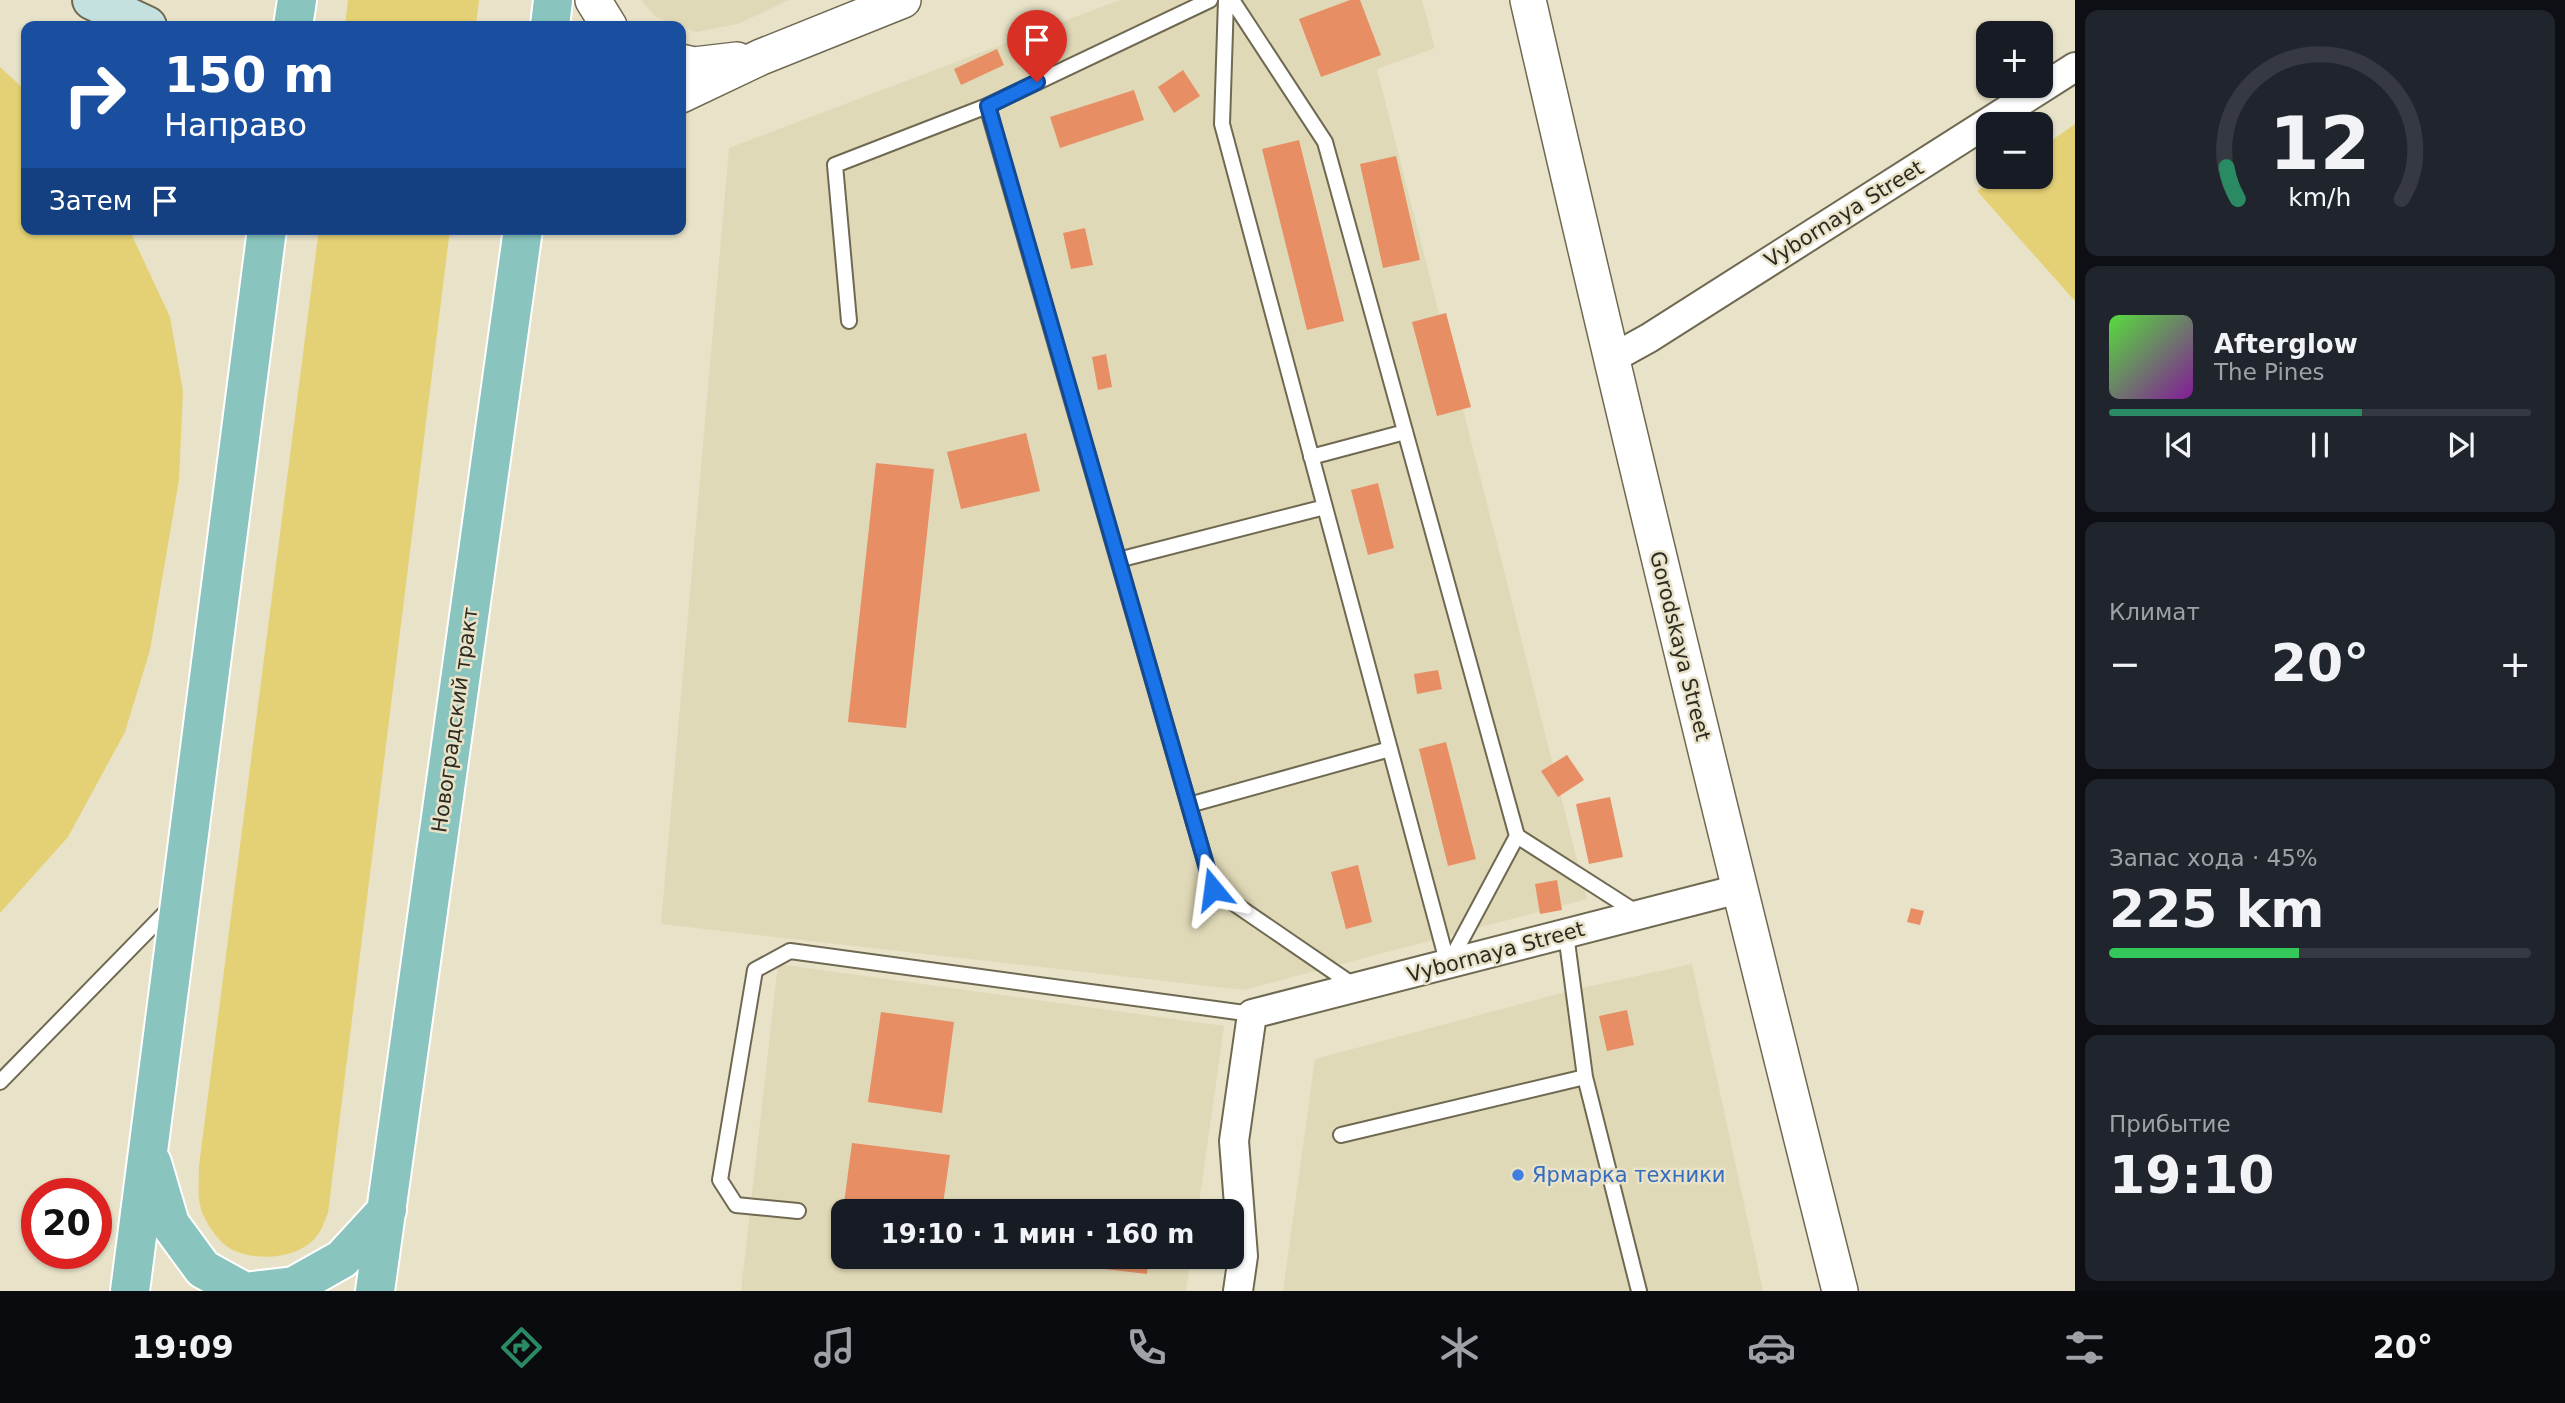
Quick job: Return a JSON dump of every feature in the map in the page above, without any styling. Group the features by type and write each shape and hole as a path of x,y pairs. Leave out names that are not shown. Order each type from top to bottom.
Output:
{"main road":[{"path":"92,0 136,21"},
{"path":"294,21 297,0"},
{"path":"551,21 553,0"},
{"name":"Новоградский тракт","path":"375,1291 522,235"},
{"path":"130,1291 182,895 262,241"},
{"path":"148,1151 170,1224 203,1269 243,1291"},
{"path":"252,1291 294,1286 342,1259 387,1210"}],"street":[{"path":"593,0 606,21"},
{"path":"686,93 761,57 903,0"},
{"name":"Gorodskaya Street","path":"1528,0 1611,359 1739,889 1840,1291"},
{"path":"686,63 694,65 761,57"},
{"name":"Vybornaya Street","path":"1611,359 1649,338 2075,67"},
{"path":"518,274 531,235"},
{"name":"Vybornaya Street","path":"1252,1014 1739,889"},
{"path":"1239,1199 1234,1141 1252,1014"},
{"path":"1238,1291 1241,1269"}],"lane":[{"path":"849,321 835,165 988,106 1210,0"},
{"path":"1226,0 1222,124 1448,965"},
{"path":"1232,0 1325,142 1517,836 1640,915"},
{"path":"988,106 1213,889 1358,988"},
{"path":"1311,457 1405,432"},
{"path":"1118,560 1325,507"},
{"path":"1189,805 1390,749"},
{"path":"1448,965 1517,836"},
{"path":"0,1082 182,895"},
{"path":"1566,934 1585,1077 1639,1291"},
{"path":"798,1211 736,1205 720,1180 755,970 790,951 1252,1014"},
{"path":"1341,1135 1585,1077"},
{"path":"1224,1291 1236,1269"}],"shaded area":[{"path":"348,0 479,0 477,21 346,21"},
{"path":"641,0 789,0 738,24 696,32 686,28 686,21 667,21 656,17"},
{"path":"1120,0 1422,0 1435,48 1377,69 1587,899 1244,990 661,924 729,148"},
{"path":"0,67 21,86 21,235 132,235 170,317 183,391 179,480 150,650 125,732 68,837 0,913"},
{"path":"2075,124 2075,301 1977,191 2053,189 2053,140"},
{"path":"318,235 449,235 328,1213 319,1233 303,1248 280,1256 256,1256 229,1248 219,1239 203,1215 199,1193 199,1166"},
{"path":"778,964 1224,1026 1200,1199 831,1199 831,1269 1189,1269 1186,1291 741,1291"},
{"name":"Ярмарка техники","path":"1692,964 1763,1291 1283,1291 1315,1059 1573,990"}],"building":[{"path":"1350,0 1360,0 1381,55 1321,77 1299,19"},
{"path":"997,49 1004,65 961,85 954,69"},
{"path":"1183,70 1200,96 1174,113 1158,87"},
{"path":"1134,90 1144,120 1060,148 1050,117"},
{"path":"1299,140 1344,321 1307,330 1262,149"},
{"path":"1396,156 1420,260 1383,268 1360,164"},
{"path":"1085,228 1093,265 1071,269 1063,233"},
{"path":"1446,313 1471,407 1437,416 1412,322"},
{"path":"1106,354 1112,387 1098,390 1092,357"},
{"path":"1026,433 1040,491 961,509 947,452"},
{"path":"876,463 934,469 906,728 848,722"},
{"path":"1378,483 1394,548 1368,555 1351,490"},
{"path":"1438,670 1442,689 1417,694 1414,674"},
{"path":"1446,742 1476,859 1448,866 1419,749"},
{"path":"1567,755 1584,780 1558,797 1541,771"},
{"path":"1610,797 1623,857 1589,864 1576,804"},
{"path":"1358,865 1372,922 1346,929 1331,872"},
{"path":"1557,880 1562,910 1540,914 1535,884"},
{"path":"1911,908 1924,911 1920,925 1907,922"},
{"path":"1627,1010 1634,1045 1607,1051 1599,1016"},
{"path":"881,1012 954,1022 942,1113 868,1102"},
{"path":"852,1143 950,1155 944,1199 845,1199"},
{"path":"1105,1269 1148,1269 1147,1274"}],"place":[{"name":"Ярмарка техники","path":"1518,1175"}],"route":[{"path":"1037,82 988,106 1213,889"}]}
